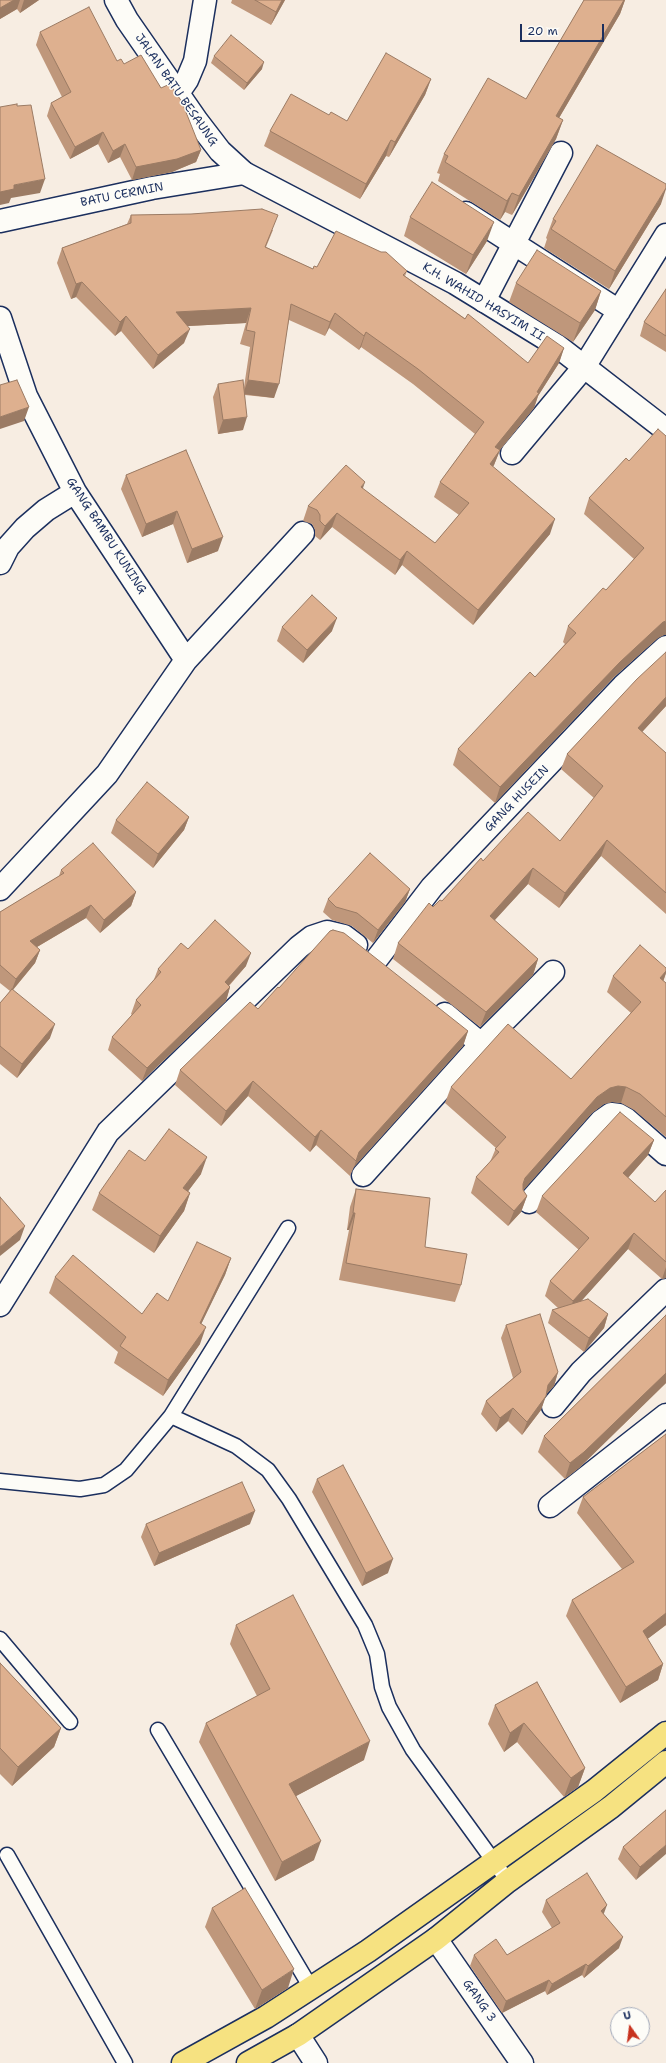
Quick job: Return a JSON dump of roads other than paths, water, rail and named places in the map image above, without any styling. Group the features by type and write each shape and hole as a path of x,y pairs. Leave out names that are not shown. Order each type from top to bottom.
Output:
{"main road":[{"path":"183,2063 266,2017 368,1951 594,1791 666,1733"},
{"path":"248,2063 298,2035 436,1939 508,1881 611,1807 666,1762"}],"street":[{"name":"JALAN BATU BESAUNG","path":"116,0 127,20 220,151 244,173"},
{"path":"178,93 195,61 205,0"},
{"path":"484,301 561,153"},
{"name":"BATU CERMIN","path":"0,221 152,188 244,173"},
{"name":"K.H. WAHID HASYIM II","path":"244,173 455,282 556,345 666,430"},
{"path":"446,200 619,311"},
{"path":"512,453 584,367 666,235"},
{"name":"GANG BAMBU KUNING","path":"0,318 26,396 75,492 186,660"},
{"path":"0,563 8,547 26,528 46,510 75,492"},
{"path":"0,889 107,774 186,660 303,533"},
{"name":"GANG HUSEIN","path":"376,960 432,887 623,686 666,646"},
{"path":"0,1305 108,1132 299,947 312,937 327,932 344,936 394,974"},
{"path":"363,1176 481,1044 553,972"},
{"path":"430,1002 481,1044"},
{"path":"530,1202 601,1121 611,1114 619,1115 626,1119 666,1154"},
{"path":"553,1406 582,1372 666,1290"},
{"path":"550,1506 662,1426"},
{"name":"GANG 3","path":"436,1939 522,2063"},
{"path":"298,2035 316,2063"}],"lane":[{"path":"0,1481 80,1489 104,1485 126,1470 171,1416 288,1228"},
{"path":"171,1416 236,1446 268,1470 285,1493 364,1625 377,1654 382,1687 389,1707 413,1750 508,1881"},
{"path":"0,1639 70,1722"},
{"path":"158,1730 311,1988"},
{"path":"7,1855 125,2063"}]}
